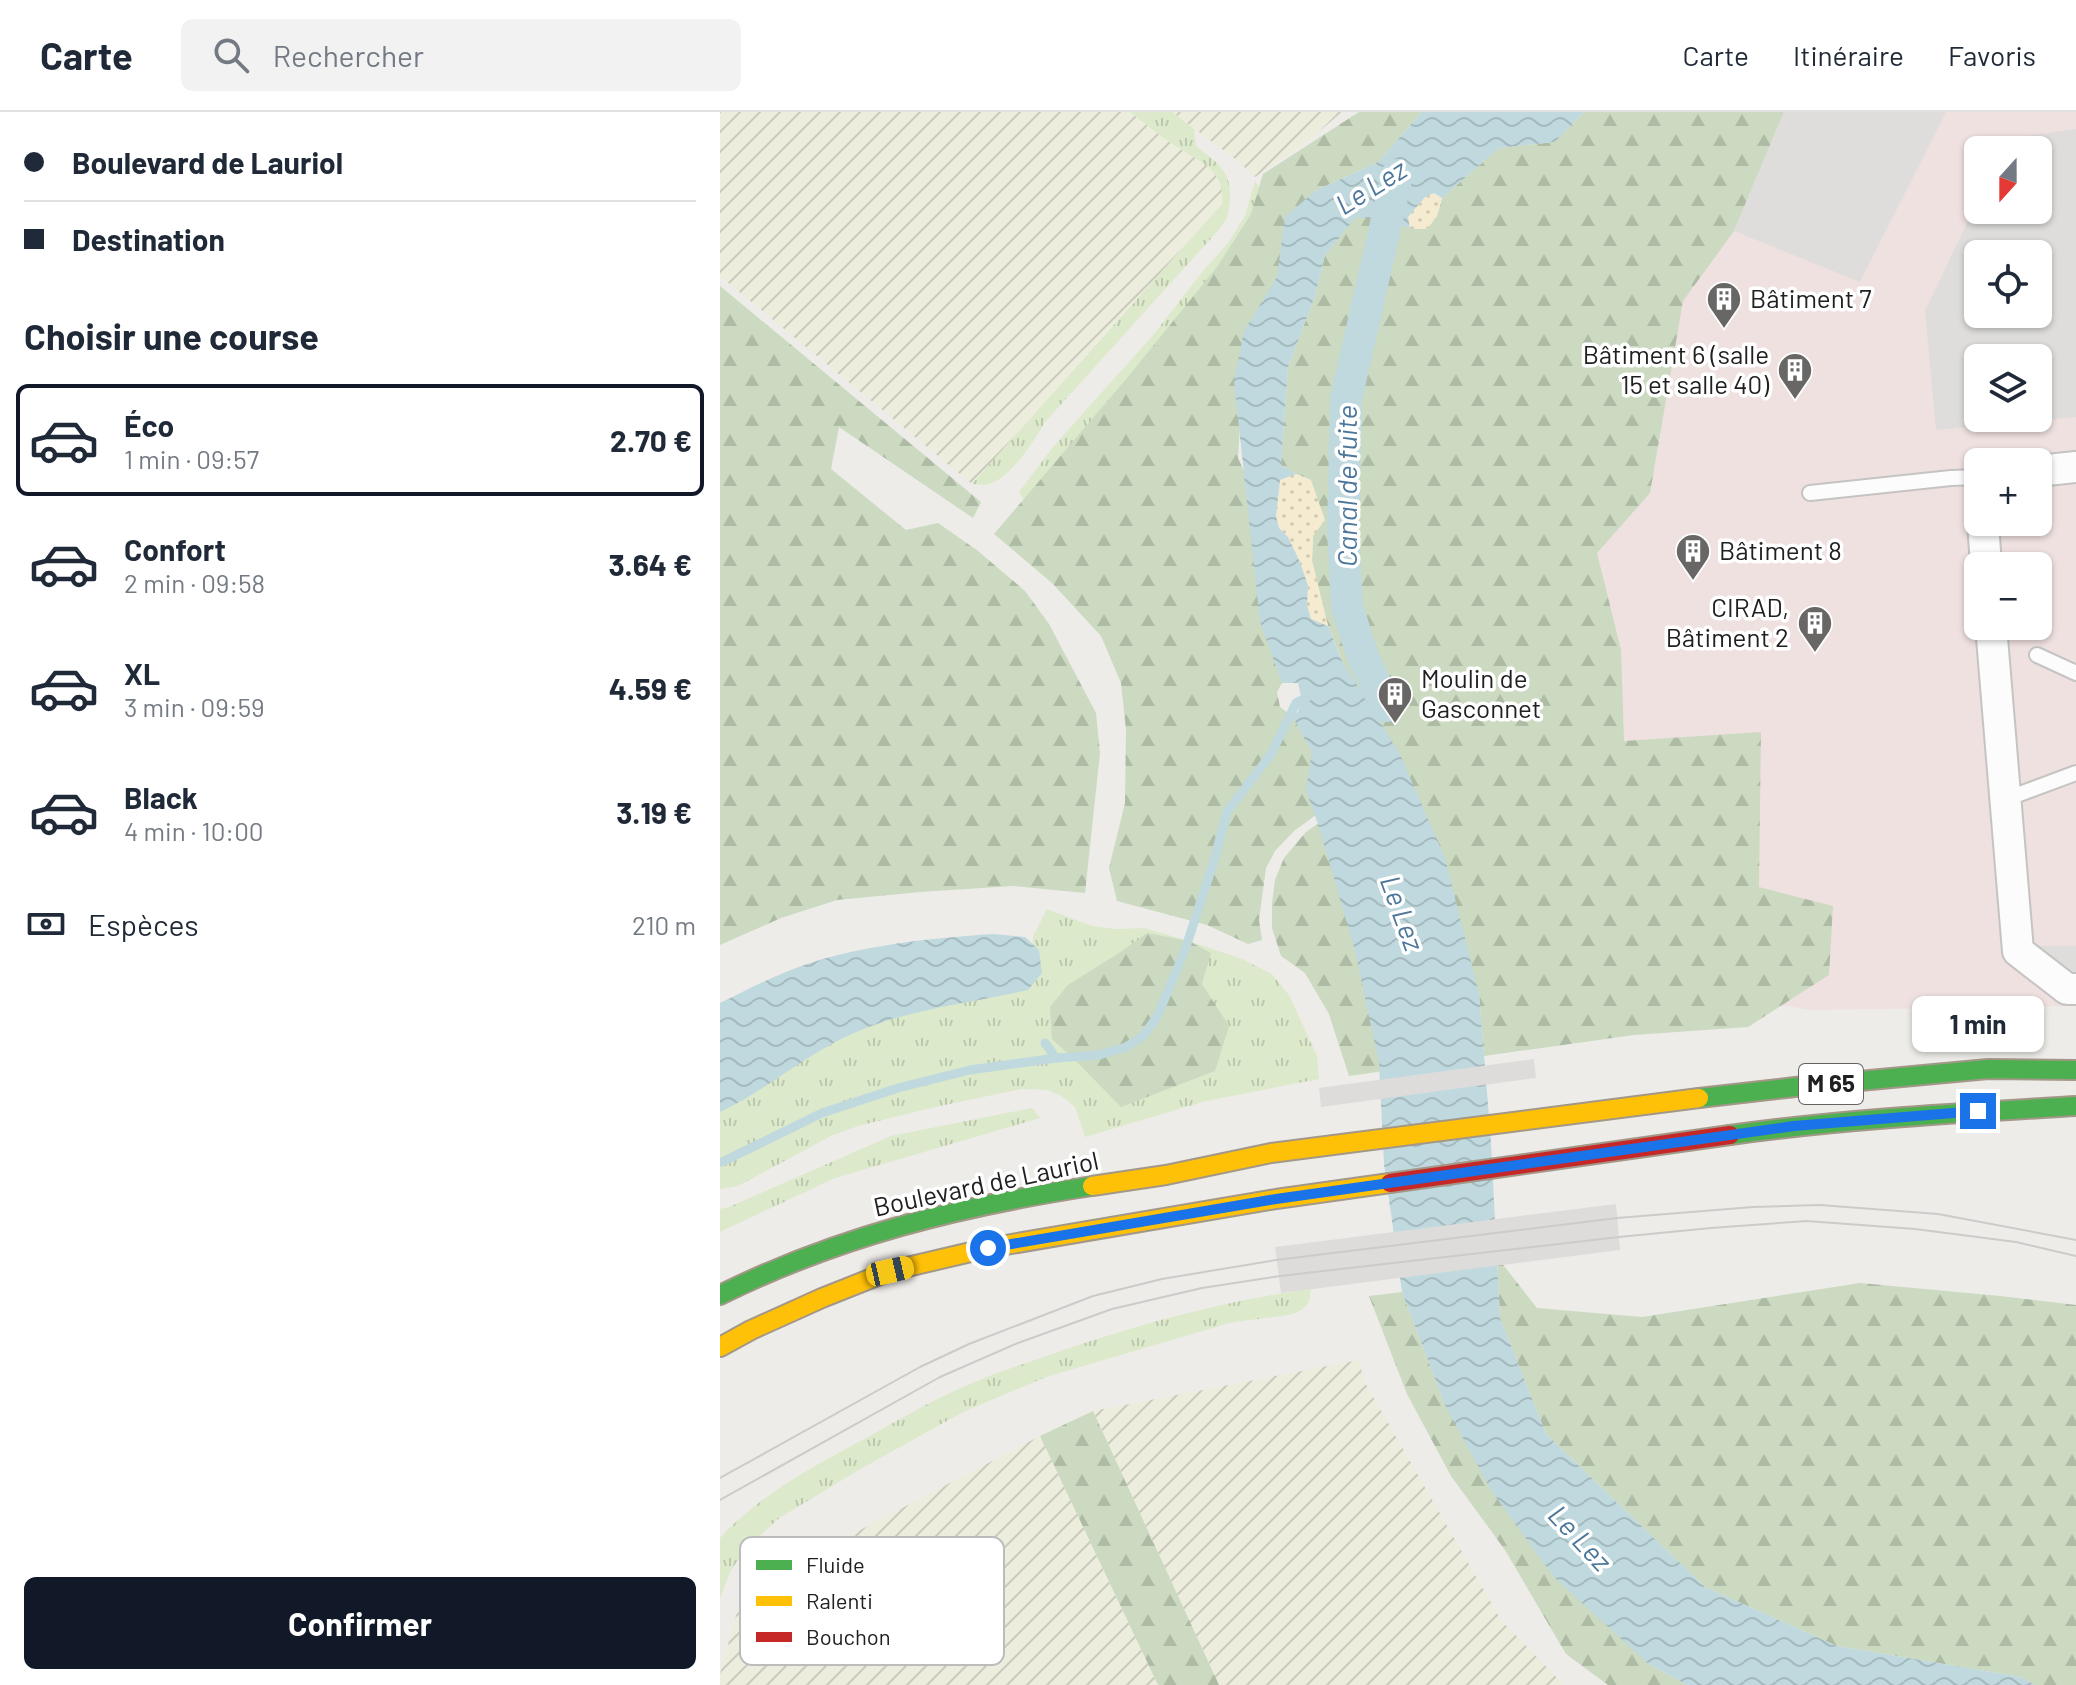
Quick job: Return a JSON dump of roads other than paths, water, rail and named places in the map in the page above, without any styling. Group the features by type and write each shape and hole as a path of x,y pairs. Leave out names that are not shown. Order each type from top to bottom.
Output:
{"main road":[{"name":"Boulevard de Lauriol","path":"720,1295 754,1278 849,1241 929,1217 1271,1153 1795,1087 1988,1069 2076,1070"},
{"name":"M 65","path":"720,1347 822,1298 890,1271 988,1248 1276,1199 1794,1126 1901,1116 2076,1106"},
{"name":"M 65","path":"1901,1116 2076,1115"}],"street":[{"path":"2052,470 2076,467"},
{"path":"1992,640 2018,951 2067,989 2076,989"}],"lane":[{"path":"1810,493 1964,478"},
{"path":"2037,655 2076,673"},
{"path":"2006,799 2076,773"}],"water":[{"name":"Le Lez","path":"1422,112 1584,112 1555,142 1499,148 1442,198 1434,193 1425,197 1408,217 1410,229 1387,218 1355,218 1325,255 1315,296 1288,367 1281,465 1296,474 1280,480 1276,516 1279,528 1288,537 1300,562 1308,586 1307,605 1311,619 1328,626 1342,661 1399,752 1445,858 1479,994 1491,1142 1500,1318 1546,1434 1705,1587 1837,1646 2021,1677 2035,1685 1687,1685 1647,1663 1553,1576 1491,1490 1445,1405 1402,1292 1384,1164 1379,1063 1355,951 1306,790 1312,752 1292,716 1298,712 1301,696 1298,683 1282,683 1260,622 1234,381 1244,331 1277,277 1285,217 1315,191 1378,162"},
{"path":"993,934 1025,937 1039,950 1042,973 1028,990 918,1012 854,1033 720,1112 720,1003 782,973 850,952"}],"waterway":[{"name":"Canal de fuite","path":"1386,706 1363,657 1347,607 1343,531 1346,399 1397,175"},
{"path":"722,1162 822,1113 898,1088 970,1070 1099,1055 1126,1047 1143,1036 1157,1017 1185,950 1227,812 1271,754 1296,703 1309,696"},
{"path":"1045,1043 1056,1058"}],"tram line":[{"path":"720,1478 920,1367 969,1344 1093,1296 1162,1279 1276,1260 1617,1218 1753,1207 1820,1205 1938,1214 2076,1240"},
{"path":"720,1500 940,1377 1018,1343 1112,1309 1202,1288 1280,1276 1619,1237 1807,1221 1915,1229 2016,1242 2076,1256"}],"place":[{"name":"Bâtiment 7","path":"1724,330"},
{"name":"Bâtiment 6 (salle 15 et salle 40)","path":"1795,401"},
{"name":"Bâtiment 8","path":"1693,582"},
{"name":"CIRAD, Bâtiment 2","path":"1815,654"},
{"name":"Moulin de Gasconnet","path":"1395,725"}]}
